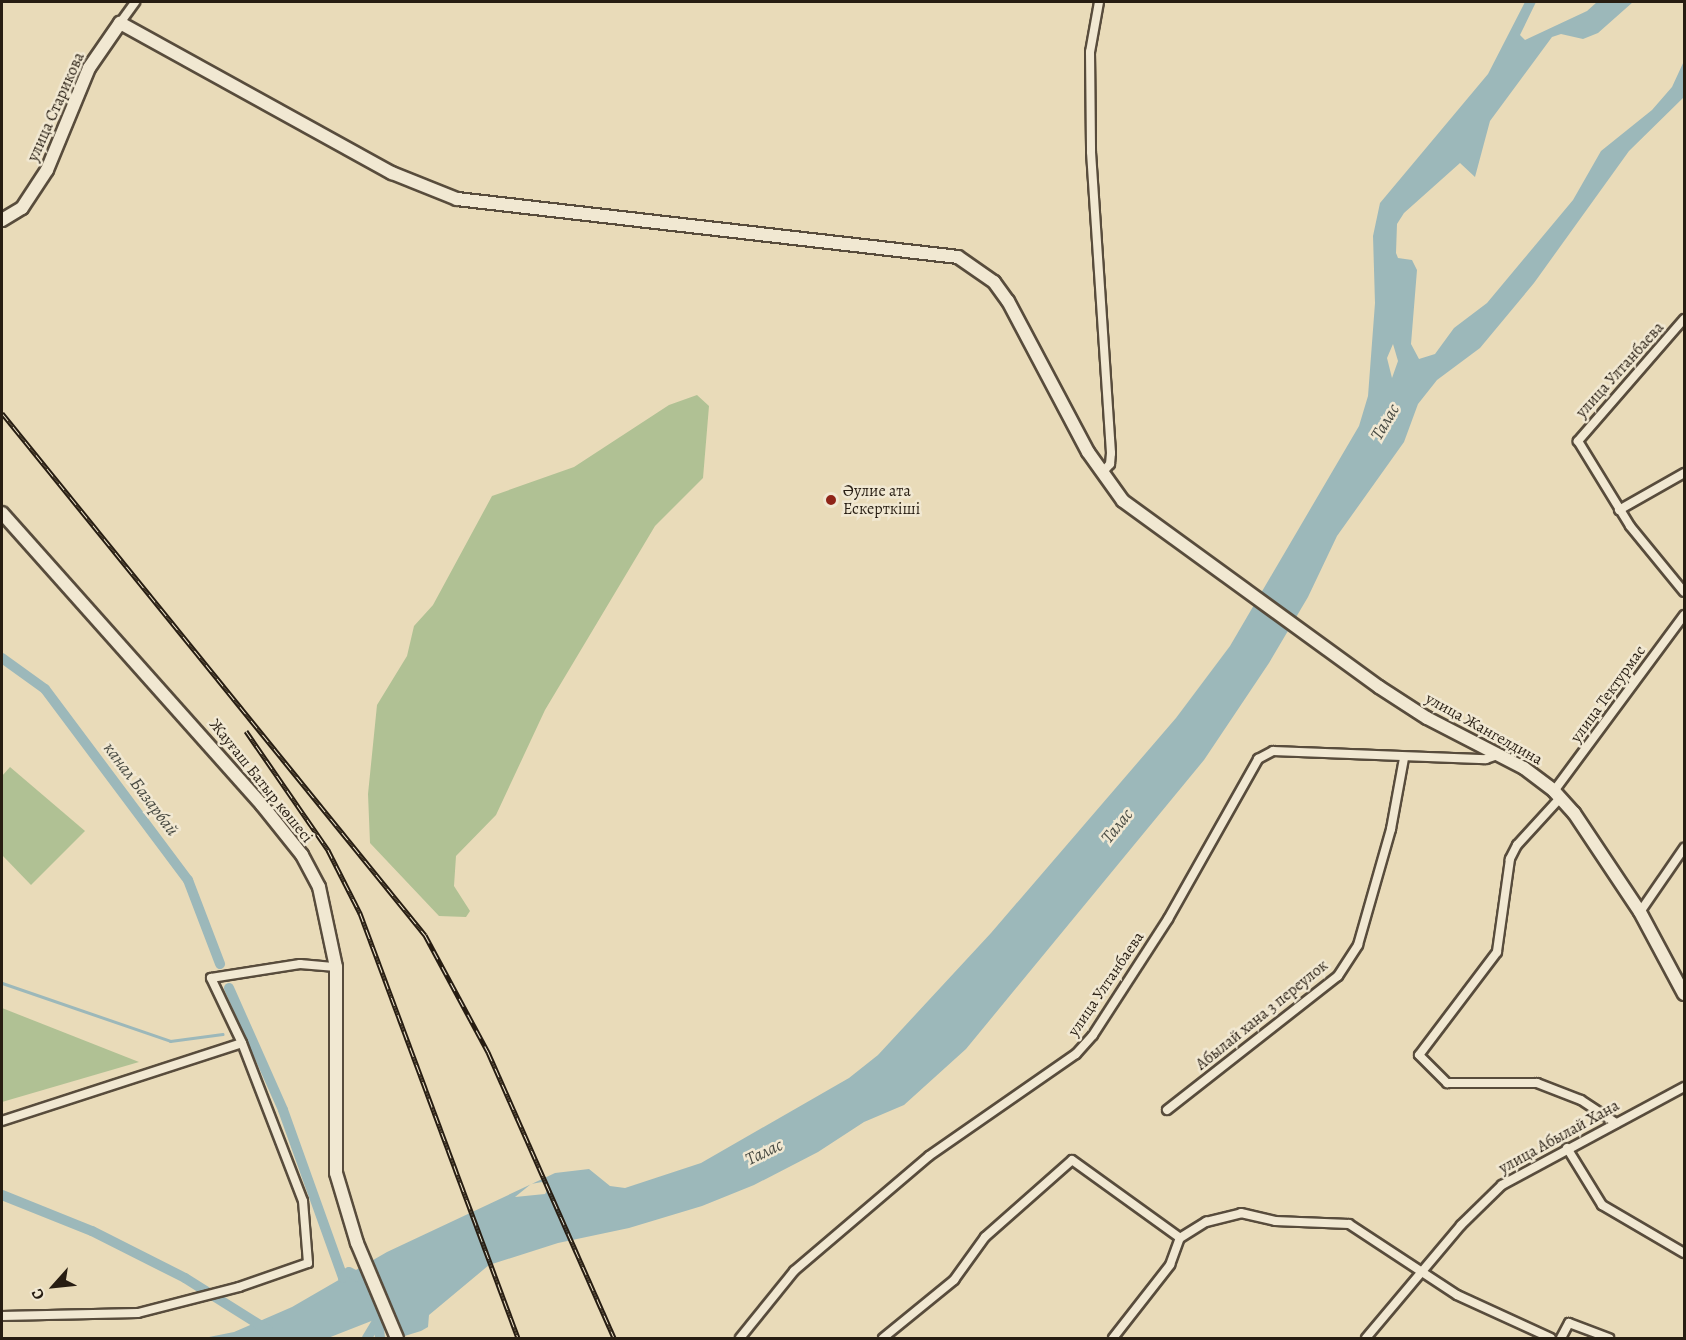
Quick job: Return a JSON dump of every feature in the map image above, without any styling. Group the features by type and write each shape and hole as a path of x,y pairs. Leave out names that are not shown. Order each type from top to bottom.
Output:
{"street":[{"name":"улица Старикова","path":"2,220 22,208 47,170 88,68 135,2"},
{"path":"1100,2 1090,63 1091,152 1112,453 1110,464 1102,473"},
{"name":"улица Жангелдина","path":"120,23 392,173 457,199 958,257 994,282 1008,302 1102,473 1137,515 1315,642 1427,718 1500,754 1557,794 1640,912 1684,994"},
{"name":"улица Ултанбаева","path":"1619,510 1578,441 1684,319"},
{"path":"1684,473 1619,510 1684,592"},
{"name":"Жауғаш Батыр көшесі","path":"2,513 182,710 302,855 319,887 336,967 336,1173 357,1243 397,1338"},
{"name":"улица Тектурмас","path":"1616,1123 1581,1100 1537,1083 1447,1083 1419,1055 1497,952 1510,859 1517,845 1557,794 1684,615"},
{"name":"улица Ултанбаева","path":"740,1338 794,1271 929,1156 1076,1054 1093,1035 1174,910 1258,759 1273,751 1404,758 1486,759 1500,754"},
{"name":"Абылай хана 3 переулок","path":"1167,1110 1338,976 1361,935 1391,829 1404,758"},
{"path":"1640,912 1684,848"},
{"path":"2,1316 138,1313 239,1287 308,1263 303,1201 242,1043 211,978 300,964 336,967"},
{"path":"2,1121 242,1043"},
{"name":"улица Абылай Хана","path":"1366,1338 1422,1275 1461,1226 1502,1185 1684,1087"},
{"path":"1567,1148 1602,1205 1684,1253"},
{"path":"883,1338 954,1280 985,1237 1072,1160 1180,1238"},
{"path":"1113,1338 1170,1265 1180,1238 1206,1222 1241,1213 1308,1224 1349,1224 1422,1275 1551,1338"},
{"path":"1561,1338 1569,1323 1610,1338"}],"green space":[{"path":"697,395 709,406 703,478 655,526 545,710 496,815 456,856 454,886 470,911 466,917 439,916 370,843 368,794 377,705 407,656 414,626 433,605 492,496 574,467 669,405"},
{"path":"10,767 85,831 31,885 2,855 2,776"},
{"path":"2,1008 139,1062 2,1102"}],"water":[{"name":"Талас","path":"1525,2 1536,2 1520,35 1525,40 1587,11 1597,2 1633,2 1598,33 1583,39 1561,34 1552,37 1490,121 1475,177 1460,163 1404,213 1397,224 1396,253 1398,258 1412,260 1417,270 1411,344 1419,359 1435,354 1454,328 1487,303 1573,200 1601,151 1652,110 1672,87 1684,61 1684,97 1629,151 1534,283 1480,348 1437,380 1418,404 1404,442 1337,536 1308,597 1269,663 1204,760 966,1049 904,1105 864,1122 818,1152 754,1185 702,1206 629,1228 558,1243 489,1265 429,1315 428,1327 421,1331 398,1338 379,1318 328,1338 204,1338 234,1332 292,1307 387,1252 530,1185 515,1197 545,1194 549,1187 542,1182 532,1184 555,1173 589,1169 610,1186 625,1188 701,1163 849,1078 878,1055 991,933 1176,718 1230,646 1359,426 1368,396 1375,303 1373,236 1380,203 1488,74","holes":["1393,344 1398,361 1392,378 1387,358"]}],"waterway":[{"name":"канал Базарбай","path":"2,658 45,689 188,880 220,964"},
{"path":"2,983 170,1041 223,1034"},
{"name":"канал Базарбай","path":"229,988 283,1110 343,1278 349,1272 363,1279"},
{"path":"2,1195 92,1231 185,1278 268,1330"},
{"path":"380,1338 378,1320 388,1307"},
{"path":"367,1338 378,1320"}],"railway":[{"path":"2,413 425,935 488,1052 614,1338"},
{"path":"246,731 328,850 360,913 518,1338"}],"place":[{"name":"Әулие ата Ескерткіші","path":"831,500"}]}
